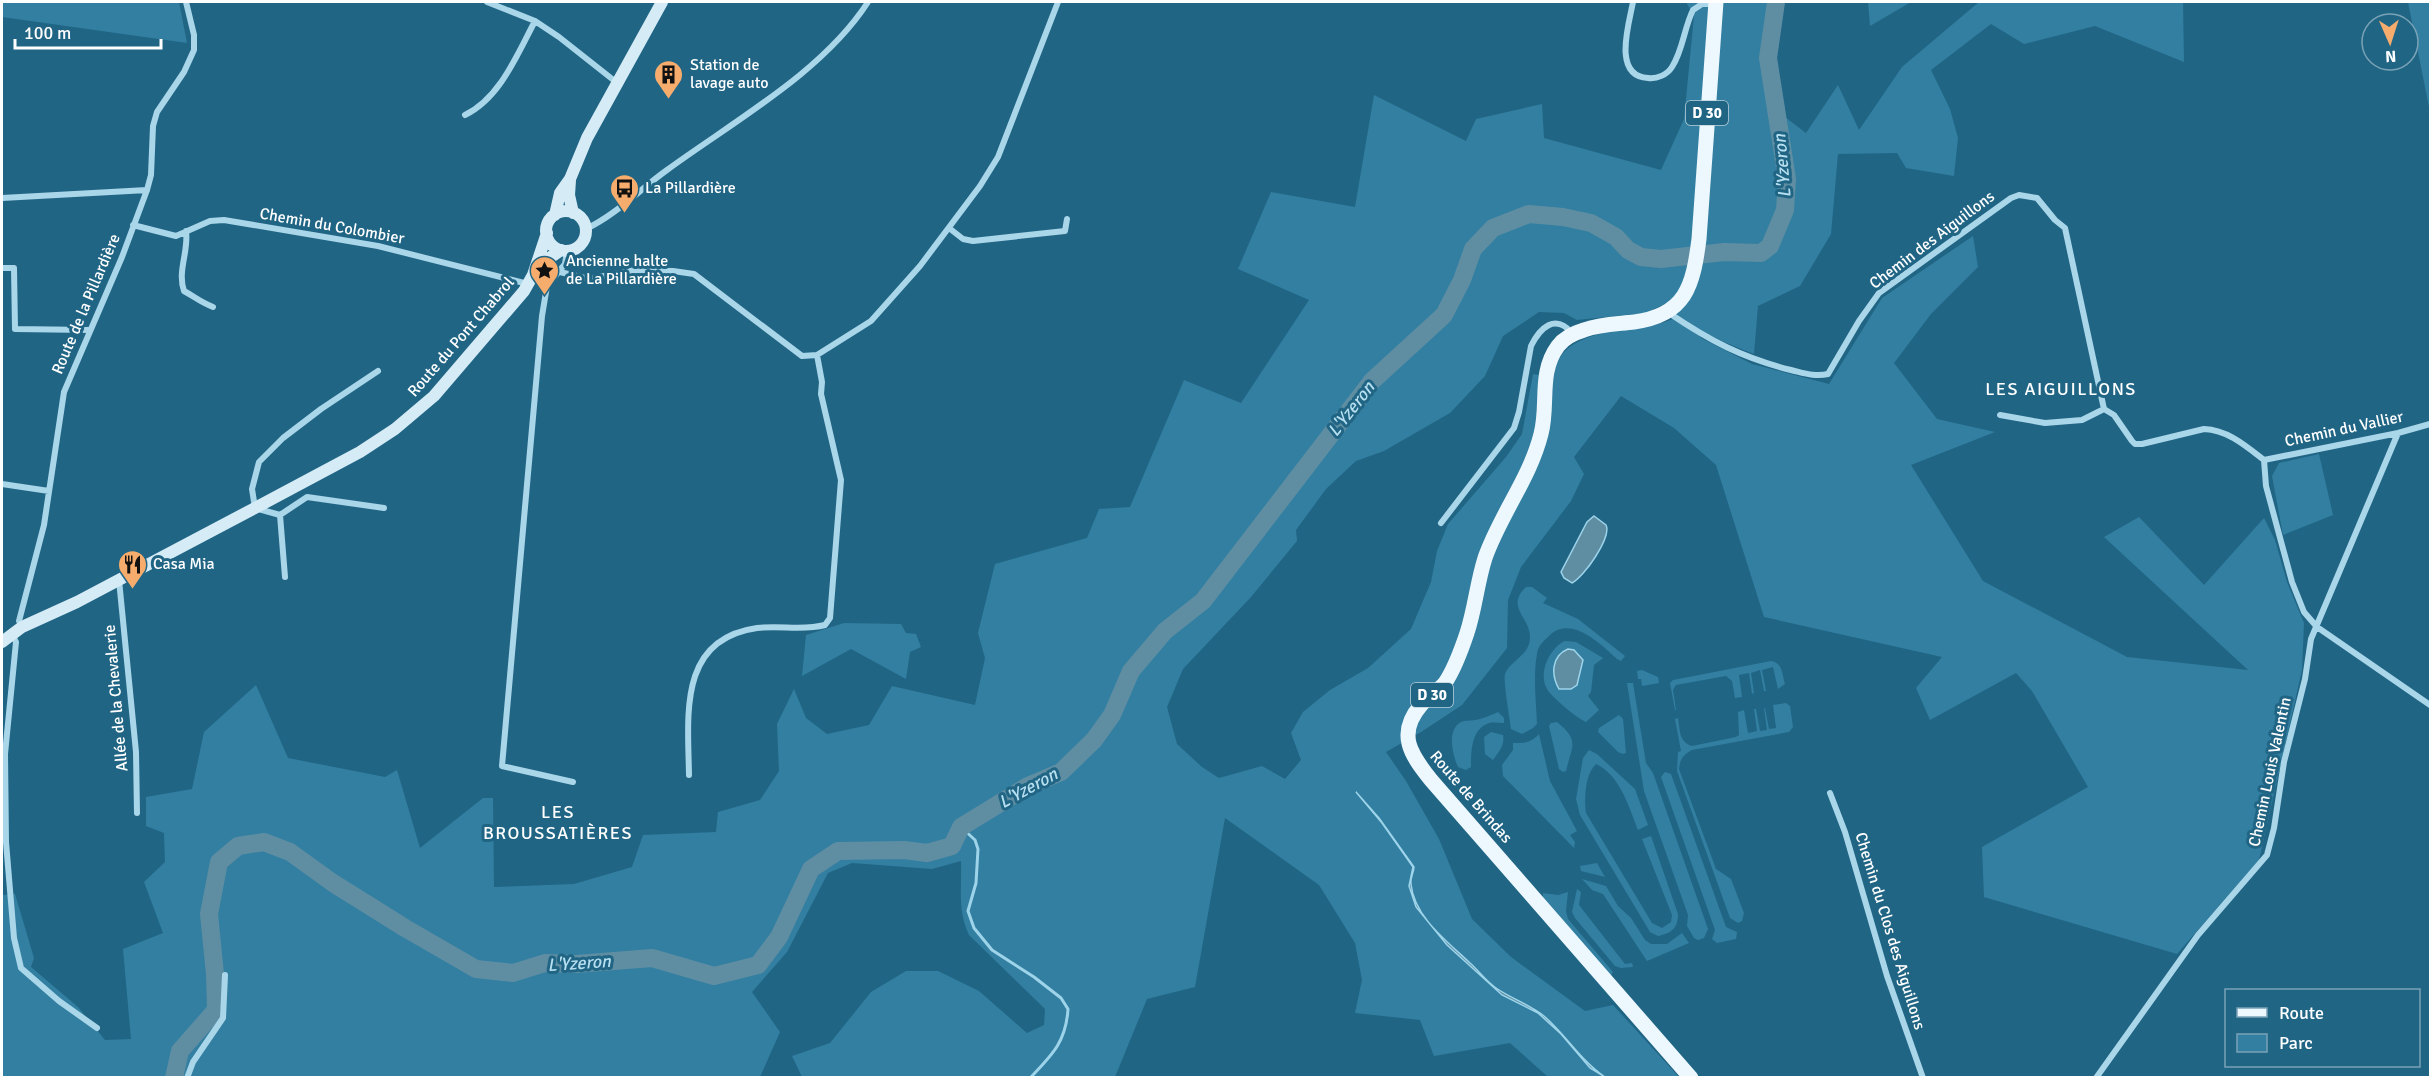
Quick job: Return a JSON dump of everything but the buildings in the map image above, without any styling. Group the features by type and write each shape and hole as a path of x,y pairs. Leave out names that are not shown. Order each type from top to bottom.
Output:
{"main road":[{"path":"555,215 567,211 582,219 586,229 583,242 573,250 564,251 551,244 547,233 549,223 555,215 560,193 570,179 587,138 662,2"},
{"name":"D 30","path":"1669,312 1679,304 1689,286 1696,262 1716,3"},
{"path":"570,179 569,195 573,213"},
{"name":"Route du Pont Chabrol","path":"530,279 547,233"},
{"name":"Route du Pont Chabrol","path":"2,642 17,631 119,580 360,452 417,412 434,396 530,279 548,259 564,251"},
{"name":"Route de Brindas","path":"1669,312 1653,318 1595,326 1573,334 1559,345 1549,361 1545,378 1542,431 1533,460 1506,510 1485,558 1471,623 1461,652 1443,684 1414,714 1407,741 1414,758 1431,780 1691,1077"}],"street":[{"name":"Route de la Pillardière","path":"97,1028 58,1001 21,968 14,938 6,842 5,754 17,631 44,525 63,392 122,257 147,190 153,126 157,112 184,72 194,50 194,36 186,2"},
{"path":"487,2 535,21 569,44 616,82"},
{"path":"586,229 612,214 664,171 810,66 845,33 868,2"},
{"path":"560,272 589,279 635,270 694,274 802,356 817,355 872,321 920,266 998,157 1058,2"},
{"path":"1633,2 1625,52 1628,66 1634,73 1646,78 1660,78 1671,69 1693,10 1702,4 1716,3"},
{"path":"465,115 479,108 509,71 535,21"},
{"path":"2,198 147,190"},
{"name":"Chemin des Aiguillons","path":"1669,312 1704,337 1756,361 1806,374 1819,376 1828,374 1859,321 1879,293 2011,198 2028,195 2037,198 2055,220 2065,228 2104,409"},
{"path":"949,228 963,238 973,241 1065,231 1067,219"},
{"name":"Chemin du Colombier","path":"133,225 176,236 210,221 224,220 378,246 530,279"},
{"path":"186,231 187,245 181,282 184,291 197,302 213,307"},
{"path":"564,251 565,264 547,286 542,316 502,765 573,783"},
{"path":"2,268 14,268 15,329 89,330"},
{"path":"1441,523 1514,428 1531,346 1542,328 1551,324 1562,324 1573,334"},
{"path":"689,775 690,691 694,673 707,653 724,638 745,630 770,627 815,628 825,625 831,618 841,480 821,394 822,382 817,355"},
{"path":"378,371 283,438 259,462 252,489 255,508 280,514 307,497 384,508"},
{"path":"2000,415 2045,423 2082,420 2104,409 2114,415 2135,444 2204,429 2214,430 2237,441 2264,460 2266,486 2292,582 2304,612 2317,627 2430,705"},
{"name":"Chemin du Vallier","path":"2264,460 2398,433 2430,424"},
{"name":"Chemin Louis Valentin","path":"2096,1077 2198,935 2267,855 2274,828 2284,762 2305,679 2311,639 2398,433"},
{"path":"2,484 50,491"},
{"path":"280,514 285,577"},
{"name":"Allée de la Chevalerie","path":"119,580 136,752 137,813"},
{"name":"Chemin du Clos des Aiguillons","path":"1830,793 1845,832 1887,976 1923,1077"},
{"path":"187,1077 193,1062 223,1018 225,975"}],"green space":[{"path":"2,2 179,2 187,43 2,17"},
{"path":"1686,2 1781,2 1774,56 1781,114 1806,133 1838,85 1859,130 1902,67 1979,2 2183,2 2184,62 2095,26 2024,44 1991,24 1931,70 1950,109 1958,138 1954,176 1906,168 1897,153 1838,154 1831,234 1800,286 1758,306 1754,354 1718,339 1685,321 1665,304 1645,313 1577,320 1564,313 1539,312 1503,336 1485,376 1450,413 1384,451 1356,461 1326,489 1296,530 1297,541 1251,597 1183,669 1167,707 1177,744 1202,767 1219,778 1262,766 1285,779 1301,760 1291,733 1303,712 1330,690 1368,668 1411,629 1431,582 1437,551 1448,524 1506,457 1522,434 1533,374 1551,377 1564,352 1575,343 1602,334 1662,323 1675,318 1703,339 1752,364 1829,384 1882,298 1973,236 1978,267 1931,314 1894,363 1937,419 1995,432 1911,465 1983,581 2127,657 2248,670 2104,537 2139,517 2204,585 2264,518 2275,540 2287,582 2304,623 2302,670 2259,860 2177,954 1984,897 1982,847 2088,787 2032,691 2016,673 1930,720 1916,688 1942,657 1764,617 1716,465 1674,428 1621,396 1574,457 1584,474 1571,501 1521,567 1508,600 1507,648 1462,705 1386,752 1406,781 1439,839 1472,919 1511,957 1585,1011 1613,1005 1679,1077 1548,1077 1510,1043 1434,1056 1420,1020 1355,1013 1362,980 1355,943 1319,885 1225,818 1195,987 1147,999 1115,1077 802,1077 792,1056 830,1043 871,992 906,971 938,971 979,991 1027,1033 1044,1025 1045,1009 969,935 961,907 961,861 932,869 852,863 828,873 787,952 752,992 780,1032 760,1077 2,1077 2,846 3,895 15,894 34,958 31,967 78,1007 105,1040 131,1039 123,949 163,933 144,882 165,862 164,833 146,826 146,797 192,789 204,732 256,685 288,758 385,777 397,770 420,848 483,798 493,798 494,887 574,884 632,867 643,835 716,832 718,812 760,800 779,771 777,724 794,689 806,718 827,734 869,725 892,686 975,705 985,658 978,633 995,564 1087,538 1099,509 1130,507 1184,380 1241,403 1309,300 1238,269 1271,192 1355,207 1374,95 1466,141 1476,119 1542,104 1544,138 1661,170 1684,119 1694,16"},
{"path":"1868,2 1911,2 1870,26"},
{"path":"2408,2 2430,2 2430,112 2420,62 2420,12 2410,12"},
{"path":"2319,454 2333,515 2283,535 2272,476 2279,463"},
{"path":"1526,587 1532,587 1547,598 1543,603 1578,619 1625,656 1621,661 1617,659 1603,646 1576,630 1567,628 1550,635 1540,646 1537,654 1535,680 1537,724 1522,734 1511,729 1505,674 1524,653 1529,643 1529,630 1518,606 1520,594"},
{"path":"844,623 901,624 906,633 916,634 921,647 910,652 906,679 851,649 802,676 806,635"},
{"path":"1565,641 1576,642 1603,658 1594,665 1591,692 1588,696 1599,710 1586,722 1561,704 1545,686 1544,671 1549,656"},
{"path":"1771,661 1780,667 1785,684 1778,689 1773,667 1762,670 1766,691 1764,691 1760,670 1751,673 1754,693 1752,694 1749,673 1739,675 1742,697 1735,698 1732,681 1726,676 1676,685 1673,690 1675,710 1670,683 1673,680"},
{"path":"1642,670 1658,677 1659,683 1642,686 1637,671"},
{"path":"1627,683 1633,683 1646,763 1653,773 1708,929 1704,938 1698,940 1694,938 1687,926 1688,915 1644,791"},
{"path":"1786,703 1790,706 1793,727 1789,732 1692,750 1682,758 1679,766 1716,869 1731,879 1744,913 1742,921 1738,923 1730,918 1677,771 1678,752 1681,751 1675,719 1678,718 1682,739 1692,746 1739,735 1738,712 1744,710 1748,733 1757,731 1754,709 1756,709 1760,731 1767,730 1764,708 1769,729 1776,728 1773,705"},
{"path":"1498,712 1504,718 1504,723 1489,723 1483,726 1473,742 1471,767 1466,770 1458,767 1452,743 1456,726 1463,721 1481,719"},
{"path":"1619,715 1623,719 1626,753 1623,754 1618,752 1598,732 1599,728"},
{"path":"1557,722 1572,739 1572,749 1566,771 1563,772 1559,769 1549,726"},
{"path":"1491,732 1503,735 1501,748 1493,760 1485,754 1484,737"},
{"path":"1539,734 1550,781 1577,831 1570,835 1575,842 1574,848 1503,776 1502,765 1513,750 1513,743 1527,742"},
{"path":"1589,750 1597,754 1635,789 1648,825 1638,830 1617,784 1604,769 1596,764 1587,780 1586,813 1652,923 1662,928 1671,922 1672,915 1642,839 1651,836 1678,914 1677,923 1667,933 1658,936 1650,932 1580,815 1576,799 1583,758"},
{"path":"1665,772 1671,774 1726,927 1737,932 1736,939 1717,943 1712,939 1715,930 1661,777"},
{"path":"1597,863 1605,877 1581,871 1580,866"},
{"path":"1582,879 1606,886 1618,906 1631,918 1645,940 1651,944 1667,944 1682,933 1689,943 1647,961 1603,894 1592,890"},
{"path":"1577,889 1581,892 1579,905 1625,964 1632,963 1633,967 1615,966 1575,918 1572,912"},
{"path":"1568,892 1566,911 1568,919 1613,972 1610,977 1543,901 1543,893 1558,895"}],"shaded area":[{"path":"1594,516 1606,525 1605,538 1590,565 1572,583 1564,578 1561,572 1587,522"},
{"path":"1568,649 1574,650 1583,660 1577,685 1571,689 1559,689 1554,666 1558,656"},
{"path":"1356,792 1379,818 1414,867 1411,882 1413,896 1426,920 1416,907 1409,886 1413,867 1382,823"},
{"path":"1434,929 1492,985 1544,1016 1596,1071 1605,1077 1590,1068 1561,1034 1538,1013 1502,995 1447,945"}],"waterway":[{"name":"L'Yzeron","path":"174,1078 180,1051 216,1010 209,914 219,862 238,846 264,842 290,852 333,883 476,969 513,973 545,963 576,964 652,958 714,976 758,965 779,937 811,869 838,851 904,850 927,853 952,846 961,827 1028,786 1061,772 1094,740 1112,715 1131,671 1165,631 1203,601 1372,381 1444,315 1462,280 1473,249 1493,228 1529,214 1563,217 1591,223 1616,237 1628,250 1641,257 1661,259 1724,252 1761,253 1770,246 1785,210 1787,179 1768,58 1776,2"},
{"path":"961,827 975,840 978,849 976,883 968,911 974,928 992,950 1034,977 1061,998 1068,1009 1061,1039 1051,1055 1030,1078"}],"place":[{"name":"Station de lavage auto","path":"669,100"},
{"name":"La Pillardière","path":"624,214"},
{"name":"Ancienne halte de La Pillardière","path":"545,296"},
{"name":"Casa Mia","path":"132,590"}],"district":[{"name":"LES AIGUILLONS","path":"2061,389"},
{"name":"LES BROUSSATIÈRES","path":"558,822"}]}
